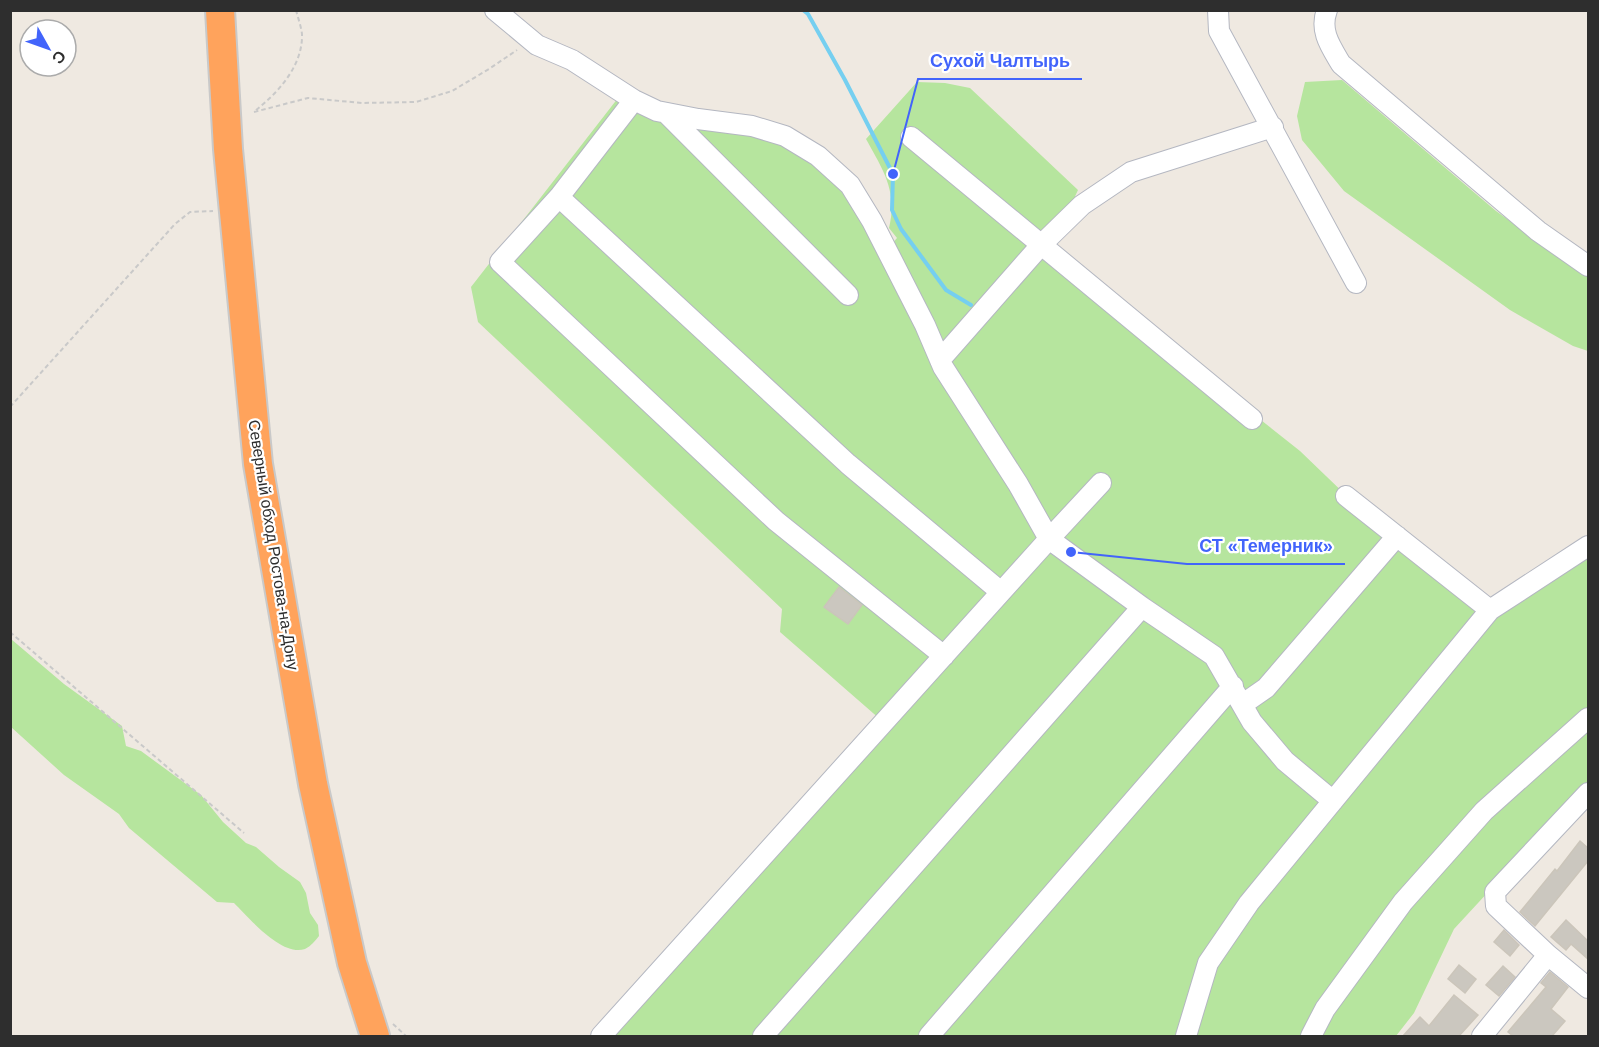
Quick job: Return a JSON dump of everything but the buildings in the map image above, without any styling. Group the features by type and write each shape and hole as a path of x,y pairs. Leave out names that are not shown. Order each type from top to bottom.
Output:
{"highway":[{"name":"Северный обход Ростова-на-Дону","path":"204,10 212,150 244,477 298,787 337,967 358,1036"},
{"name":"Северный обход Ростова-на-Дону","path":"220,10 228,149 258,464 313,784 352,963 375,1036"}],"street":[{"path":"495,10 531,40 572,60 634,100 657,111 752,126 786,136 818,156 850,184 872,221 925,325 940,360 1018,484 1049,539 1214,656 1252,723 1285,761 1333,801"},
{"path":"1218,10 1219,31 1356,283"},
{"path":"1328,10 1325,17 1326,38 1341,64 1538,231 1588,266"},
{"path":"634,100 559,197 500,262 776,521 944,656"},
{"path":"666,113 848,295"},
{"path":"940,360 1041,245 1082,205 1131,172 1273,127"},
{"path":"910,137 1252,419"},
{"path":"559,197 848,464 1001,592"},
{"path":"601,1036 1101,483"},
{"path":"1346,496 1490,610"},
{"path":"1243,704 1266,688 1396,536"},
{"path":"1186,1036 1208,963 1249,903 1490,610 1588,546"},
{"path":"763,1036 1142,607"},
{"path":"929,1036 1233,686"},
{"path":"1311,1036 1325,1009 1403,902 1484,811 1588,718"},
{"path":"1585,806 1495,892 1496,906 1548,955 1588,988"},
{"path":"1482,1036 1548,955"}],"path":[{"path":"296,10 302,35 297,61 272,98 254,112 308,98 362,103 416,102 452,91 531,40"},
{"path":"10,407 175,224 190,212 218,210"},
{"path":"10,633 244,833"}],"green space":[{"path":"1342,80 1496,211 1588,277 1588,351 1573,346 1510,310 1344,191 1302,140 1297,116 1305,82"},
{"path":"917,82 945,83 970,88 1078,190 1049,252 1300,451 1352,501 1480,606 1588,541 1588,784 1454,929 1414,1013 1396,1036 595,1036 881,720 780,632 782,609 478,322 471,287 618,98 766,137 813,161 839,187 867,227 880,257 897,238 889,228 892,203 887,181 866,139"},
{"path":"11,639 64,684 122,726 126,746 141,751 201,795 223,822 246,843 256,847 300,882 306,893 310,913 318,925 319,936 313,943 305,949 296,950 286,947 266,935 234,903 217,902 129,828 119,814 64,775 11,727"}],"waterway":[{"path":"803,10 808,14 845,80 893,174 892,210 901,229 946,290 971,305"}],"place":[{"name":"Сухой Чалтырь","path":"893,174"},
{"name":"СТ «Темерник»","path":"1071,552"}]}
